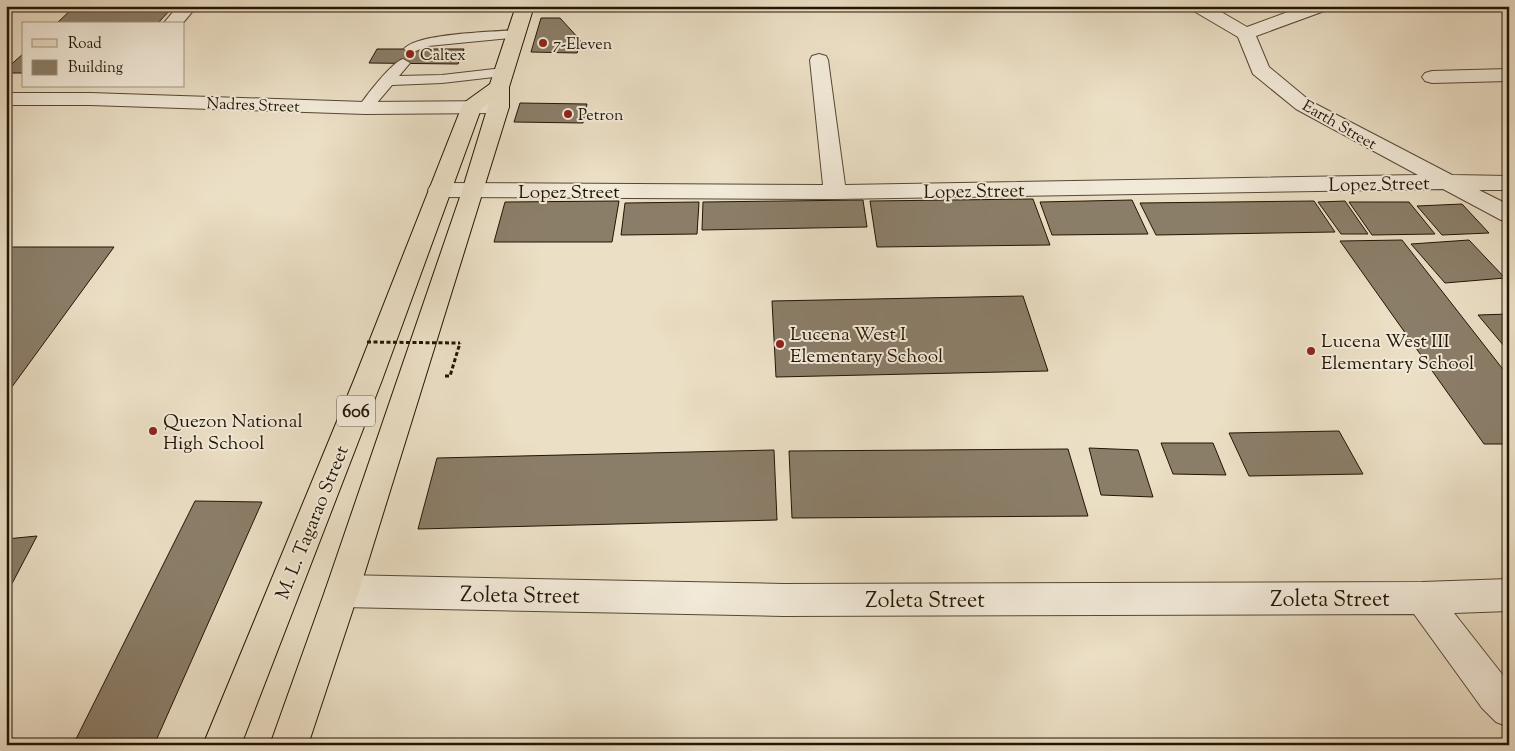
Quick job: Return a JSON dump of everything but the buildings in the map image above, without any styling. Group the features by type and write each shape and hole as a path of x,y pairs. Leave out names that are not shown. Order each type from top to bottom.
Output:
{"main road":[{"name":"M. L. Tagarao Street","path":"222,745 368,380 439,190 493,93 525,6"},
{"name":"M. L. Tagarao Street","path":"289,745 342,591 473,191 493,93"}],"street":[{"path":"174,22 188,6"},
{"path":"1198,6 1246,34 1321,6"},
{"name":"Earth Street","path":"1246,34 1260,70 1303,105 1509,215"},
{"path":"819,60 835,192"},
{"path":"1432,77 1509,75"},
{"path":"90,99 107,88"},
{"name":"Nadres Street","path":"6,99 90,99 365,108 493,93"},
{"name":"Lopez Street","path":"439,190 835,192 1445,182 1509,183"},
{"name":"Zoleta Street","path":"342,591 783,600 1422,598 1509,595"},
{"path":"1422,598 1495,695 1509,709"}],"lane":[{"path":"411,49 425,42 515,34"},
{"path":"365,108 403,63"},
{"path":"387,81 442,78 493,93"}],"path":[{"path":"367,342 460,343 450,376"}],"place":[{"name":"7-Eleven","path":"543,43"},
{"name":"Caltex","path":"410,54"},
{"name":"Petron","path":"568,114"},
{"name":"Lucena West I Elementary School","path":"780,344"},
{"name":"Lucena West III Elementary School","path":"1311,351"},
{"name":"Quezon National High School","path":"153,431"}]}
